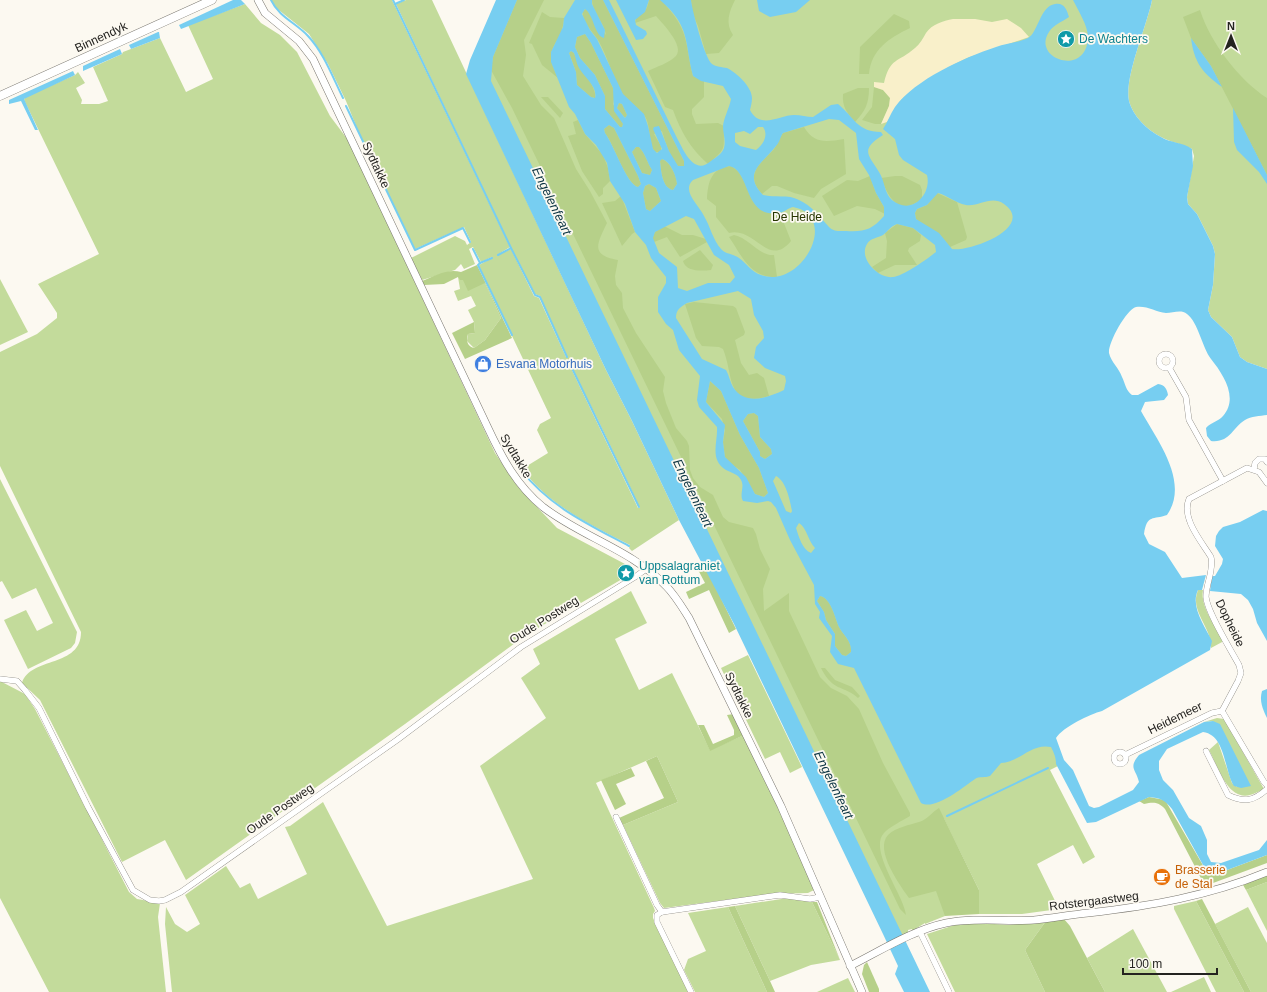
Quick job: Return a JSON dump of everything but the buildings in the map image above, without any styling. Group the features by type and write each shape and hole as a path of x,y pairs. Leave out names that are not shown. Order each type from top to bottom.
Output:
{"main road":[{"name":"Binnendyk","path":"0,96 212,0"}],"street":[{"name":"Sydtakke","path":"258,0 265,13 299,40 313,60 488,428 512,474 528,493 558,518 627,555 646,568 671,590 693,626 781,806 862,992"},
{"path":"1170,369 1186,397 1189,420 1222,481"},
{"name":"Dopheide","path":"1222,711 1241,674 1239,665 1208,606 1206,594 1213,564 1211,557 1188,516 1186,506 1190,499 1222,481 1247,468 1254,469 1255,463 1259,459 1265,459 1267,462"},
{"path":"1254,469 1265,473 1267,483"},
{"name":"Oude Postweg","path":"0,679 17,681 39,708 88,807 133,890 150,900 165,900 181,892 317,797 521,647 635,578 646,568"},
{"name":"Heidemeer","path":"1125,755 1212,713 1222,711 1267,785"},
{"path":"1206,751 1228,794 1245,801 1258,797 1267,789"},
{"path":"616,817 657,905 662,912"},
{"name":"Rotstergaastweg","path":"850,966 920,932 935,926 960,920 1035,920 1149,906 1195,896 1238,884 1267,872"},
{"path":"691,992 657,922 658,915 662,912 780,895 810,899 820,897"},
{"path":"920,932 949,992"}],"green space":[{"path":"271,0 392,0 510,247 497,255 511,249 534,296 539,298 567,357 540,296 535,294 511,248 396,4 406,0 432,0 606,370 679,520 632,551 629,548 630,545 585,522 557,504 533,482 522,469 548,453 537,430 540,424 551,418 479,265 492,257 481,262 473,247 469,249 475,264 464,269 461,264 455,270 422,280 411,258 455,236 465,241 467,245 471,242 464,227 415,249 359,133 346,101 328,64 309,34 275,7","holes":["568,362 597,418 640,508 638,508"]},
{"name":"De Heide","path":"515,0 1103,0 1049,735 1060,765 1050,770 1095,857 1083,864 1073,845 1037,864 1059,909 1022,914 979,914 979,890 944,819 945,916 925,923 912,931 912,929 908,930 908,932 903,935 901,934 489,81 491,57"},
{"path":"517,0 544,0 524,40 526,55 523,76 541,105 554,118 576,169 607,223 598,248 603,255 618,260 615,276 616,285 622,293 623,308 636,333 665,377 663,391 666,403 676,428 687,441 689,446 690,470 693,478 700,487 713,495 723,517 729,522 753,528 760,549 770,569 763,589 764,611 789,593 789,611 820,677 831,688 847,696 859,709 883,763 910,813 910,816 886,831 880,841 880,850 883,861 904,906 906,915 900,909 512,108 491,70 493,57"},
{"path":"592,0 603,0 684,161 684,167 681,168 675,162 669,152 662,131 654,134 661,146 661,152 655,152 651,144 648,124 644,115 624,96 620,89 602,47 584,19 583,11 586,9 606,35 594,9"},
{"path":"649,0 661,0 677,20 687,44 693,76 704,81 704,97 692,109 692,114 696,124 718,123 724,126 724,144 722,151 708,164 696,152 687,139 673,110 665,107 648,71 670,61 678,52 678,47 672,35 656,16 635,23 636,18 646,9"},
{"path":"691,0 735,0 729,18 729,26 733,35 719,53 706,54 698,26 692,12"},
{"path":"1152,0 1267,0 1267,369 1247,362 1240,357 1232,337 1211,317 1208,310 1213,285 1215,254 1213,246 1197,214 1188,204 1187,197 1194,156 1192,149 1165,139 1151,131 1137,117 1129,101 1128,91 1133,65"},
{"path":"245,4 261,23 280,35 297,52 330,116 348,140 495,453 518,487 557,528 625,564 633,570 629,575 526,635 405,724 186,880 165,840 122,862 40,700 22,683 27,675 35,669 65,657 73,651 79,643 81,632 0,466 0,352 37,334 57,318 57,313 38,284 99,254 24,100 25,97 75,75 78,72 85,83 76,88 82,100 81,104 99,104 108,101 93,67 122,54 123,52 160,38 186,92 213,79 188,25"},
{"path":"1200,10 1218,47 1236,71 1267,98 1267,175 1211,66 1191,38 1183,17"},
{"path":"542,12 550,17 564,18 560,35 554,46 551,58 558,78 542,65 532,44 529,43"},
{"path":"894,14 909,21 910,28 895,36 882,46 873,58 869,74 859,74 860,47"},
{"path":"585,34 613,88 615,95 613,104 623,124 622,127 620,127 605,109 605,96 595,75 580,58 575,47 577,37"},
{"path":"571,51 574,53 591,82 594,89 595,98 591,97 577,85 576,72 569,53"},
{"path":"874,87 883,90 890,98 889,106 881,124 875,124 862,120 872,107"},
{"path":"858,88 869,88 869,94 866,107 855,122 846,110 843,103 843,94"},
{"path":"541,97 548,97 563,113 560,118"},
{"path":"619,103 622,104 627,115 625,118 617,108"},
{"path":"578,120 585,134 603,155 608,168 610,181 603,188 603,194 599,197 582,171 568,136 576,134 573,122"},
{"path":"609,125 614,128 638,176 641,184 638,187 629,179 609,138 605,133 604,129"},
{"path":"804,127 808,133 816,139 832,141 844,139 846,174 821,189 814,198 794,193 777,186 772,186 762,194 754,181 754,175 759,165 774,149 783,133"},
{"path":"636,147 641,149 652,170 650,175 642,173 632,152"},
{"path":"662,159 668,163 676,177 677,184 673,190 669,189 664,182 660,160"},
{"path":"731,166 738,171 743,178 750,195 760,208 768,212 780,213 791,241 783,248 775,251 768,249 746,235 738,232 729,233 716,217 716,206 707,199 708,187 715,173 724,167"},
{"path":"870,176 876,193 884,207 885,214 875,209 857,206 834,216 822,196 847,180 858,181"},
{"path":"902,176 920,185 922,190 922,199 907,206 901,206 896,203 887,192 881,178"},
{"path":"649,184 656,188 661,201 650,211 646,209 643,193 645,186"},
{"path":"937,193 957,202 967,237 966,240 950,247 916,219 915,213 917,209 927,205"},
{"path":"621,196 635,232 622,246 602,203 615,201"},
{"path":"897,224 913,228 921,235 920,241 909,248 908,251 917,265 895,265 878,273 872,267 886,258 887,241 885,233"},
{"path":"664,226 682,235 693,235 706,239 707,242 680,257 667,237 654,242 652,238 655,232"},
{"path":"734,235 764,253 774,255 777,277 760,274 753,270 729,237"},
{"path":"700,250 713,265 711,270 694,270 685,265 683,261"},
{"path":"477,265 512,338 465,359 452,333 474,322 475,333 468,334 467,338 468,344 474,348 485,340 501,318 485,283 468,291 463,280 460,280 458,277 444,284 424,285 422,281 446,272 461,272"},
{"path":"458,277 485,283 501,318 485,340 474,348 467,341 468,334 475,333 474,322 468,310 476,306 471,296 458,301 454,291 460,289"},
{"path":"0,279 28,332 0,345"},
{"path":"694,302 733,306 736,308 745,332 744,335 735,340 741,363 749,375 757,373 764,378 769,396 755,399 745,398 738,394 731,379 723,349 719,347 702,346 696,338 685,304"},
{"path":"710,381 721,391 740,435 759,468 768,493 764,497 755,494 740,470 728,462 725,457 723,442 725,430 722,419 706,402"},
{"path":"754,413 758,416 760,437 771,449 772,454 765,459 760,456 760,452 743,421 748,414"},
{"path":"0,479 77,632 75,643 71,648 28,669 4,620 26,610 37,631 53,623 36,588 12,599 2,581 0,582"},
{"path":"695,564 704,564 736,629 729,633 709,590 689,599 686,592 705,583"},
{"path":"1198,590 1203,590 1206,610 1224,641 1211,648 1208,633 1196,605"},
{"path":"631,591 647,623 615,639 639,690 672,673 710,750 744,735 810,877 814,890 808,893 771,894 664,908 660,903 623,825 678,802 657,756 596,783 654,908 655,911 653,918 689,992 172,992 165,924 166,907 175,924 187,932 200,924 185,895 226,866 240,888 250,883 258,899 307,874 285,827 290,826 323,802 387,926 533,879 480,766 546,718 521,678 540,664 533,649"},
{"path":"820,596 827,600 830,604 839,627 847,638 851,652 846,656 842,655 835,646 835,634 817,601"},
{"path":"748,655 802,767 790,773 780,752 765,759 721,668"},
{"path":"821,668 825,668 835,680 852,687 860,696 858,698 835,685 828,679"},
{"path":"0,681 25,694 35,709 129,892 137,899 160,903 158,917 166,992 49,992 0,898"},
{"path":"734,714 744,735 710,751 698,725 704,725 713,744 734,735 734,730 727,715"},
{"path":"1217,718 1224,719 1264,789 1250,795 1242,795 1229,787 1224,780 1209,750 1218,742 1232,783 1237,787 1213,721 1204,722"},
{"path":"657,756 678,802 623,825 619,818 664,798 646,761"},
{"path":"631,768 635,776 616,784 626,804 615,810 601,780"},
{"path":"1149,797 1165,800 1208,874 1219,873 1267,855 1267,863 1205,886 1165,809 1158,804 1144,804 1139,801"},
{"path":"939,808 979,890 979,914 945,916 936,891 909,898 886,858 884,849 885,841 891,832 922,821"},
{"path":"1267,875 1267,882 1246,890 1243,885"},
{"path":"1267,882 1267,931 1246,890"},
{"path":"788,898 812,902 840,960 811,965 770,981 735,906"},
{"path":"1202,899 1251,992 1244,992 1196,901"},
{"path":"1196,901 1244,992 1216,992 1174,909 1174,906"},
{"path":"812,902 817,902 840,960"},
{"path":"735,906 775,992 767,992 728,907"},
{"path":"728,907 767,992 695,992 684,970 688,959 706,951 688,913"},
{"path":"1248,907 1267,943 1267,992 1251,992 1215,924"},
{"path":"1064,919 1070,926 1105,992 1045,992 1025,950 1046,921"},
{"path":"1046,921 1025,950 1045,992 955,992 927,934 958,924 979,923 1009,925"},
{"path":"1133,929 1167,992 1105,992 1087,958"},
{"path":"867,962 879,992 869,992 862,974 864,965"},
{"path":"1204,977 1211,992 1171,992"},
{"path":"848,978 855,992 817,992"}],"sand":[{"path":"953,19 975,19 992,22 1007,19 1021,28 1029,37 967,58 949,67 921,84 901,100 887,122 881,124 889,106 890,98 883,90 874,87 874,82 884,83 886,75 892,64 917,46 931,27 938,23"}],"water":[{"path":"233,0 241,0 245,4 181,29 179,25"},
{"name":"Engelenfeart","path":"496,0 517,0 493,57 491,81 930,992 904,992 895,974 898,966 883,934 734,624 679,520 606,370 466,74 470,60"},
{"name":"De Heide","path":"575,0 592,0 592,4 605,30 604,38 598,33 588,12 585,9 582,14 590,30 597,39 623,94 644,114 653,149 657,153 662,149 653,129 654,127 659,126 669,151 678,166 684,166 684,161 603,0 609,0 686,155 695,164 700,166 705,165 719,155 724,148 724,119 731,99 723,86 701,81 693,76 682,27 677,18 660,0 691,0 699,34 709,60 714,65 731,70 747,85 750,89 752,98 750,110 754,116 765,120 794,115 813,117 831,105 838,104 861,127 881,132 883,135 871,145 868,153 881,176 889,197 899,204 906,206 913,204 923,196 928,182 927,175 903,160 899,155 895,139 883,129 895,107 915,87 955,63 1000,46 1028,38 1034,31 1046,9 1055,4 1063,5 1069,17 1055,25 1049,32 1045,42 1047,50 1053,56 1061,60 1070,61 1079,57 1085,50 1088,37 1085,23 1073,0 1152,0 1133,65 1128,91 1129,101 1137,117 1151,131 1165,139 1185,145 1192,149 1193,166 1187,197 1188,204 1197,214 1213,246 1215,254 1213,285 1208,310 1211,317 1232,337 1240,357 1247,362 1267,369 1267,415 1247,419 1227,437 1222,440 1211,441 1207,436 1206,428 1210,424 1219,420 1228,409 1230,402 1228,386 1208,354 1191,318 1182,312 1166,313 1136,307 1127,314 1118,327 1111,342 1109,353 1111,359 1121,374 1128,391 1132,395 1138,395 1158,384 1165,388 1168,395 1164,400 1145,402 1141,411 1169,462 1175,489 1173,502 1167,515 1151,519 1147,523 1144,534 1149,544 1165,552 1182,578 1206,575 1202,590 1198,590 1196,603 1199,616 1212,641 1210,650 1102,711 1077,722 1064,730 1056,738 1064,760 1073,770 1089,806 1094,808 1133,790 1139,782 1133,766 1139,755 1204,722 1213,721 1220,724 1251,786 1241,788 1234,786 1220,746 1211,735 1203,732 1167,749 1159,761 1159,770 1163,780 1173,790 1189,818 1201,826 1207,840 1207,854 1211,862 1221,863 1259,850 1267,840 1267,855 1219,873 1208,874 1172,809 1167,803 1156,798 1149,797 1096,822 1087,823 1056,764 1055,755 1051,747 1044,746 1037,748 1014,760 1001,763 990,776 977,778 941,801 927,805 921,803 854,668 838,664 830,652 832,636 819,618 820,612 815,604 814,585 790,540 776,508 771,502 768,501 757,503 743,501 742,483 740,478 726,470 718,461 716,456 717,427 699,407 697,400 700,376 679,350 673,330 666,324 658,312 658,297 666,283 666,277 651,258 646,245 635,232 625,204 610,181 607,163 596,145 585,134 575,114 569,107 551,62 551,52 563,27 564,18","holes":["585,34 613,88 614,111 623,124 622,127 620,127 605,109 605,96 595,75 580,58 575,47 577,37","571,51 574,53 579,68 593,86 595,98 591,97 577,85 576,72 569,53","619,103 622,104 627,115 625,118 617,108","829,119 839,120 856,133 859,159 869,175 876,193 884,207 884,216 876,224 867,229 858,231 837,231 831,229 804,202 790,197 763,195 754,181 754,175 756,169 777,144 783,133","609,125 614,128 638,176 641,184 638,187 629,179 604,129","758,127 763,127 765,130 763,143 756,150 740,146 735,142 735,133 744,131 750,134","636,147 641,149 652,170 650,175 642,173 632,152","662,159 668,163 676,177 677,184 673,190 666,186 660,161","729,166 736,169 741,176 753,202 759,209 767,213 779,213 793,207 807,213 814,224 815,236 810,250 801,262 790,272 776,277 758,274 739,258 721,249 702,212 690,193 690,184 693,180","649,184 656,188 661,201 650,211 646,209 643,193 645,186","938,193 945,195 958,203 966,205 990,201 999,202 1004,204 1012,213 1012,221 1006,229 997,236 985,242 961,249 952,249 939,233 916,219 915,213 917,209 927,205","686,216 694,219 714,255 729,265 735,277 730,283 708,283 687,291 678,288 677,267 659,253 653,238 655,232","897,224 913,228 935,245 936,252 903,274 893,277 882,275 871,267 865,256 865,250 870,240 883,235 891,227","738,291 751,299 754,315 763,331 764,338 756,347 754,358 765,368 785,376 786,381 784,390 771,396 757,399 744,397 738,393 733,387 726,370 702,359 676,318 680,307 687,303","710,381 721,391 740,435 759,468 768,493 764,497 755,494 746,477 725,457 723,442 725,425 706,402","754,413 758,416 760,437 771,449 772,454 765,459 760,456 760,452 743,421 748,414","776,476 785,486 790,502 791,513 786,511 773,481","799,523 804,528 815,548 811,553 805,549 796,528","820,596 827,600 830,604 839,627 847,638 851,652 846,656 842,655 835,646 835,634 817,601"]},
{"path":"616,0 649,0 645,12 635,20 636,25 646,31 647,34 643,39 636,40"},
{"path":"757,0 810,0 796,12 770,17 759,11"},
{"path":"158,32 160,38 131,49 129,45"},
{"path":"1191,38 1211,66 1222,87 1209,77 1200,66 1194,54"},
{"path":"120,49 122,54 83,71 83,66"},
{"path":"73,71 75,75 24,99 38,130 35,130 21,101 9,104 9,100"},
{"path":"1233,108 1267,175 1267,184 1259,172 1237,150 1234,142"},
{"path":"1263,510 1267,511 1267,641 1257,623 1253,609 1248,600 1241,594 1210,591 1212,576 1215,576 1222,564 1223,559 1215,546 1216,536 1219,531 1223,527 1240,522"},
{"path":"1267,689 1267,718 1263,709 1261,698 1262,691"}],"waterway":[{"path":"271,0 278,11 303,31 314,43 328,66 343,98"},
{"path":"393,0 511,248 535,295 540,297 567,357"},
{"path":"395,4 404,0"},
{"path":"346,106 415,250 463,228 470,242"},
{"path":"498,255 511,248"},
{"path":"473,249 480,263 478,265 512,335"},
{"path":"480,263 492,258"},
{"path":"569,362 639,507"},
{"path":"521,470 532,483 557,505 584,522 629,546"},
{"path":"947,816 1048,768"}],"place":[{"name":"De Wachters","path":"1066,39"},
{"name":"Esvana Motorhuis","path":"483,364"},
{"name":"Uppsalagraniet van Rottum","path":"626,573"},
{"name":"Brasserie de Stal","path":"1162,877"}]}
